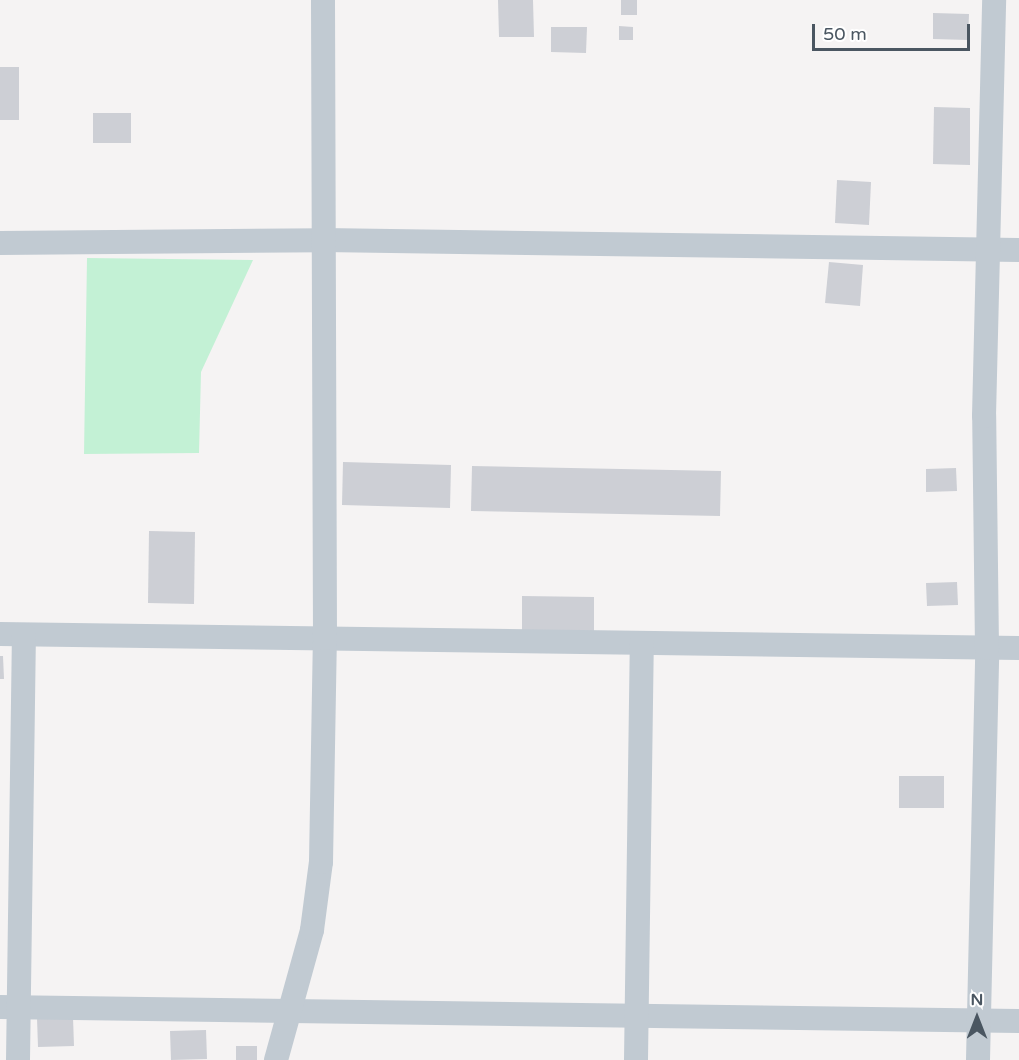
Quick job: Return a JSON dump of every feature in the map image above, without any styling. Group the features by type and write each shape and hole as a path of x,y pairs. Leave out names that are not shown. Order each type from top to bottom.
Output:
{"street":[{"path":"276,1060 312,930 321,862 325,638 323,0"},
{"path":"978,1060 987,648 984,417 994,0"},
{"path":"0,243 323,240 1019,250"},
{"path":"0,634 1019,648"},
{"path":"18,1060 9,1007 24,635"},
{"path":"636,1060 642,643"},
{"path":"9,1007 1019,1020"}],"green space":[{"path":"87,258 253,260 201,372 199,453 84,454"}],"building":[{"path":"498,0 533,0 534,37 499,37"},
{"path":"621,0 637,0 637,15 621,15"},
{"path":"933,13 969,14 968,40 933,39"},
{"path":"619,26 633,27 633,40 619,40"},
{"path":"551,27 587,27 586,53 551,52"},
{"path":"0,67 19,67 19,120 0,120"},
{"path":"934,107 970,108 970,165 933,164"},
{"path":"93,113 131,113 131,143 93,143"},
{"path":"837,180 871,182 869,225 835,223"},
{"path":"829,262 863,265 860,306 825,303"},
{"path":"343,462 451,465 450,508 342,505"},
{"path":"472,466 721,471 720,516 471,511"},
{"path":"956,468 957,491 926,492 926,469"},
{"path":"149,531 195,532 194,604 148,603"},
{"path":"957,582 958,605 927,606 926,583"},
{"path":"522,596 594,597 594,631 522,630"},
{"path":"0,656 3,656 4,679 0,679"},
{"path":"899,776 944,776 944,808 899,808"},
{"path":"73,1017 74,1046 38,1047 37,1018"},
{"path":"206,1030 207,1059 171,1060 170,1031"},
{"path":"236,1046 257,1046 257,1060 236,1060"}]}
